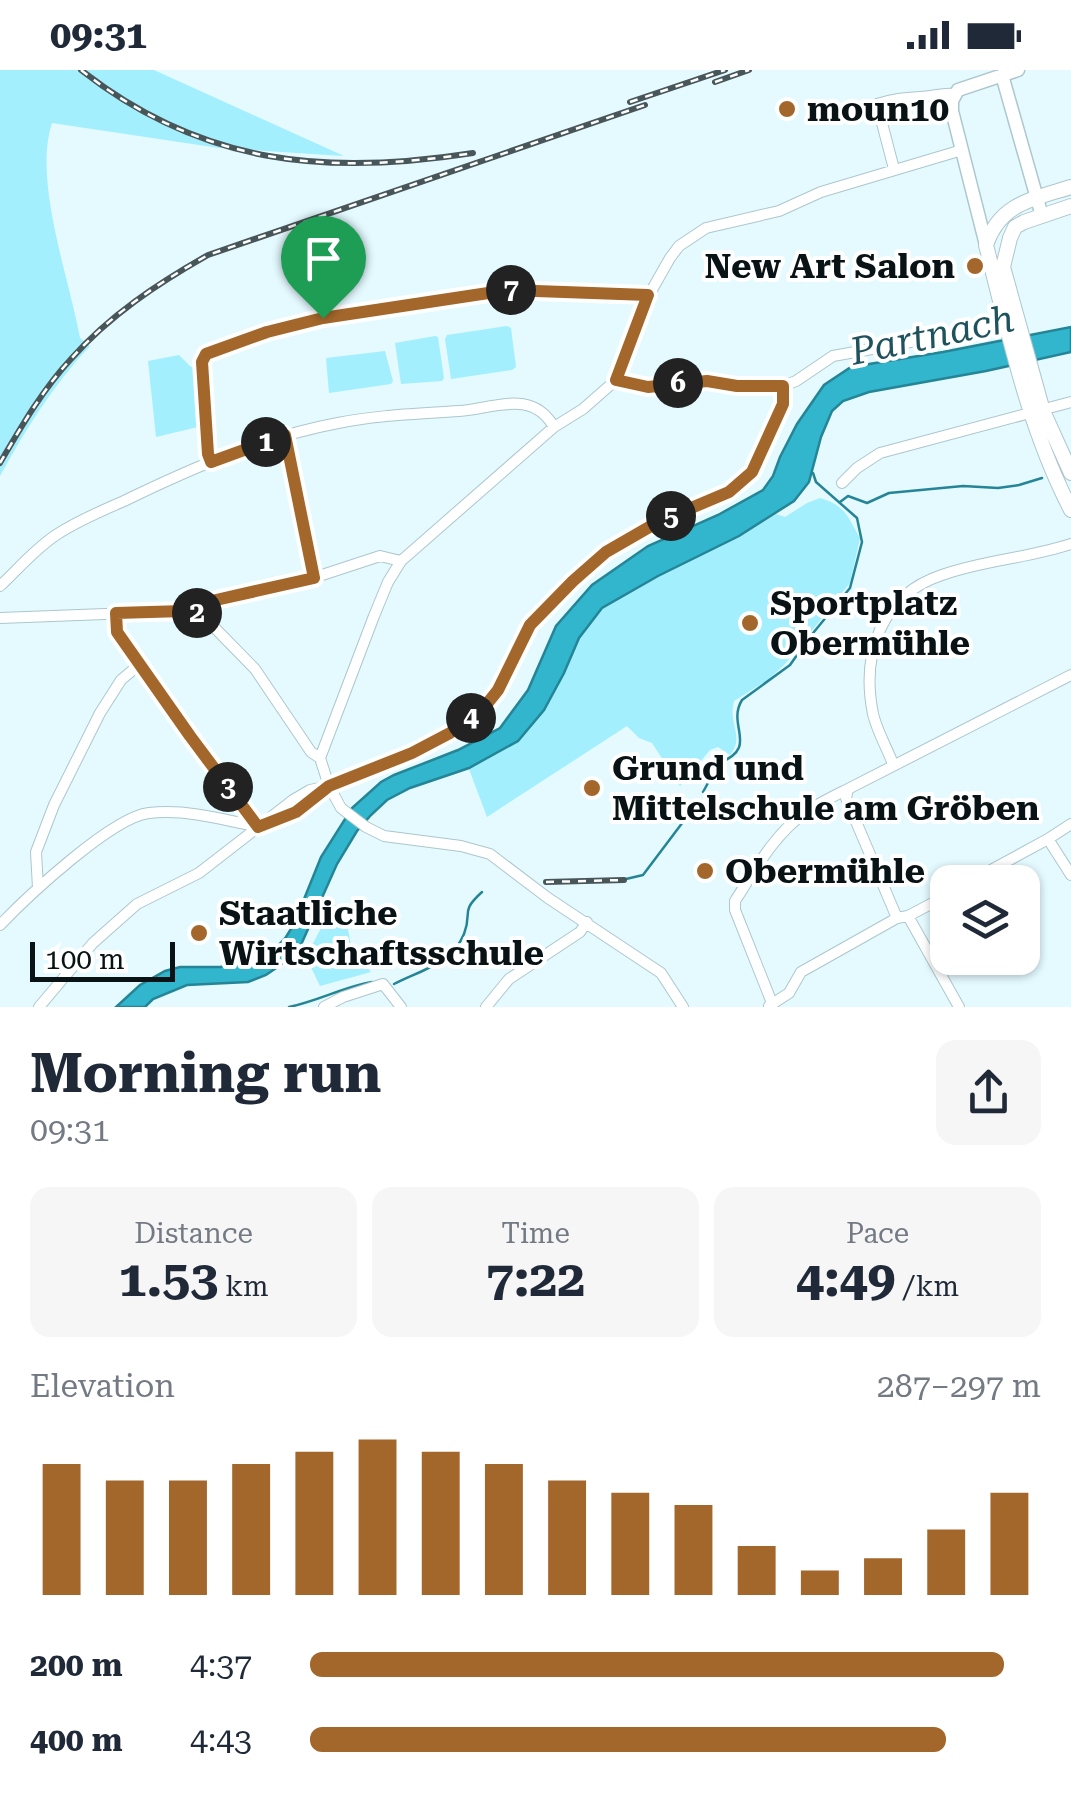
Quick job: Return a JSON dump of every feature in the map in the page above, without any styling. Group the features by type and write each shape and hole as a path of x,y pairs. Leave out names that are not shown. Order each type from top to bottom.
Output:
{"main road":[{"path":"1014,330 986,245 988,221 1036,198 1071,187"},
{"path":"1071,206 1012,232 1003,267 1023,367 1057,482 1071,510"},
{"path":"1037,413 1071,473"}],"street":[{"path":"1012,232 988,221 952,111 958,90 1018,70"},
{"path":"1002,75 1042,216"},
{"path":"894,169 877,104 904,96 955,94"},
{"path":"320,758 374,616 401,561 554,427 616,380 648,295 679,246 706,228 779,211 821,192 962,150"},
{"path":"211,462 202,380 206,354 267,332 323,318 508,290 648,295"},
{"path":"616,380 648,387 707,381 737,386 783,386 833,356 1014,330"},
{"path":"39,1007 93,943 137,904 199,873 310,790 412,753 482,710 498,690 530,625 573,581 606,552 658,522 729,492 752,472 783,404 783,386"},
{"path":"0,586 59,532 158,484 285,435 340,422 523,402 536,406 554,427"},
{"path":"842,483 880,454 1071,402"},
{"path":"285,435 314,578"},
{"path":"894,764 874,716 870,684 872,653 880,626 904,596 938,576 1071,544"},
{"path":"204,614 216,600 314,578 380,556 401,561"},
{"path":"0,618 184,611 204,614 256,669 311,752 320,758 329,786 345,812 384,836 461,846 490,854 661,973 684,1007"},
{"path":"116,613 117,632 190,736 260,825"},
{"path":"38,888 36,852 54,805 100,713 121,680 140,664"},
{"path":"930,903 802,972 789,993 770,1005 735,910 736,901 771,847 806,812 1071,675"},
{"path":"848,789 846,798 902,917 960,1007"},
{"path":"0,925 103,834 144,813 188,812 260,825"},
{"path":"1001,865 1071,824"},
{"path":"1048,839 1071,875"},
{"path":"486,1007 509,979 580,932 587,922"},
{"path":"324,1007 343,996 383,984 401,1007"}],"shaded area":[{"path":"0,70 154,70 344,156 219,148 52,123 47,146 50,200 80,338 90,346 41,408 0,476"},
{"path":"1071,327 1071,352 869,392 843,401 832,411 809,482 794,501 739,536 602,608 579,638 544,710 518,741 469,768 410,788 387,800 371,815 337,864 300,947 285,962 248,982 187,985 153,999 145,1007 116,1007 140,985 165,971 243,964 274,950 294,924 321,857 352,808 381,782 500,728 528,690 556,626 592,585 648,546 763,490 797,424 824,385 851,367"},
{"path":"511,328 516,367 451,379 447,335"},
{"path":"435,336 442,381 401,384 395,343"},
{"path":"385,351 391,384 329,393 326,358"},
{"path":"179,355 191,367 198,366 202,426 156,437 148,361"},
{"path":"820,498 840,508 860,538 850,583 786,663 734,701 736,741 730,755 718,747 710,750 680,786 652,743 639,738 627,726 487,817 469,769 518,741 544,710 579,638 602,608 776,514 785,517"},
{"path":"334,903 346,919 351,945 371,972 320,986 306,957"}],"waterway":[{"path":"703,792 719,763 738,750 737,719 742,700 790,665 850,588 862,542 857,518 816,482 813,473"},
{"path":"840,502 848,496 867,503 889,493 963,486 998,488 1042,478"},
{"path":"626,879 643,875 698,802"},
{"path":"394,984 452,953 464,934 469,908 482,892"},
{"path":"289,1007 372,982"}],"railway":[{"path":"81,70 127,102 173,126 219,144 267,156 367,163 473,153"},
{"path":"630,102 725,70"},
{"path":"715,82 749,70"},
{"path":"0,463 42,396 86,343 135,301 208,255 645,105"},
{"path":"546,882 624,880"}],"place":[{"name":"moun10","path":"787,109"},
{"name":"New Art Salon","path":"975,266"},
{"name":"Sportplatz Obermühle","path":"750,623"},
{"name":"Grund und Mittelschule am Gröben","path":"592,788"},
{"name":"Obermühle","path":"705,871"},
{"name":"Staatliche Wirtschaftsschule","path":"199,933"}],"route":[{"path":"508,290 648,295 616,380 648,387 707,381 737,386 783,386 783,404 752,472 741,483 729,492 658,522 606,552 573,581 530,625 498,690 482,710 412,753 329,786 296,812 258,827 117,632 116,613 204,614 216,600 314,578 285,435 211,462 202,362 206,354 267,332 323,318 508,290"}],"water label":[{"name":"Partnach","path":"932,335"}]}
